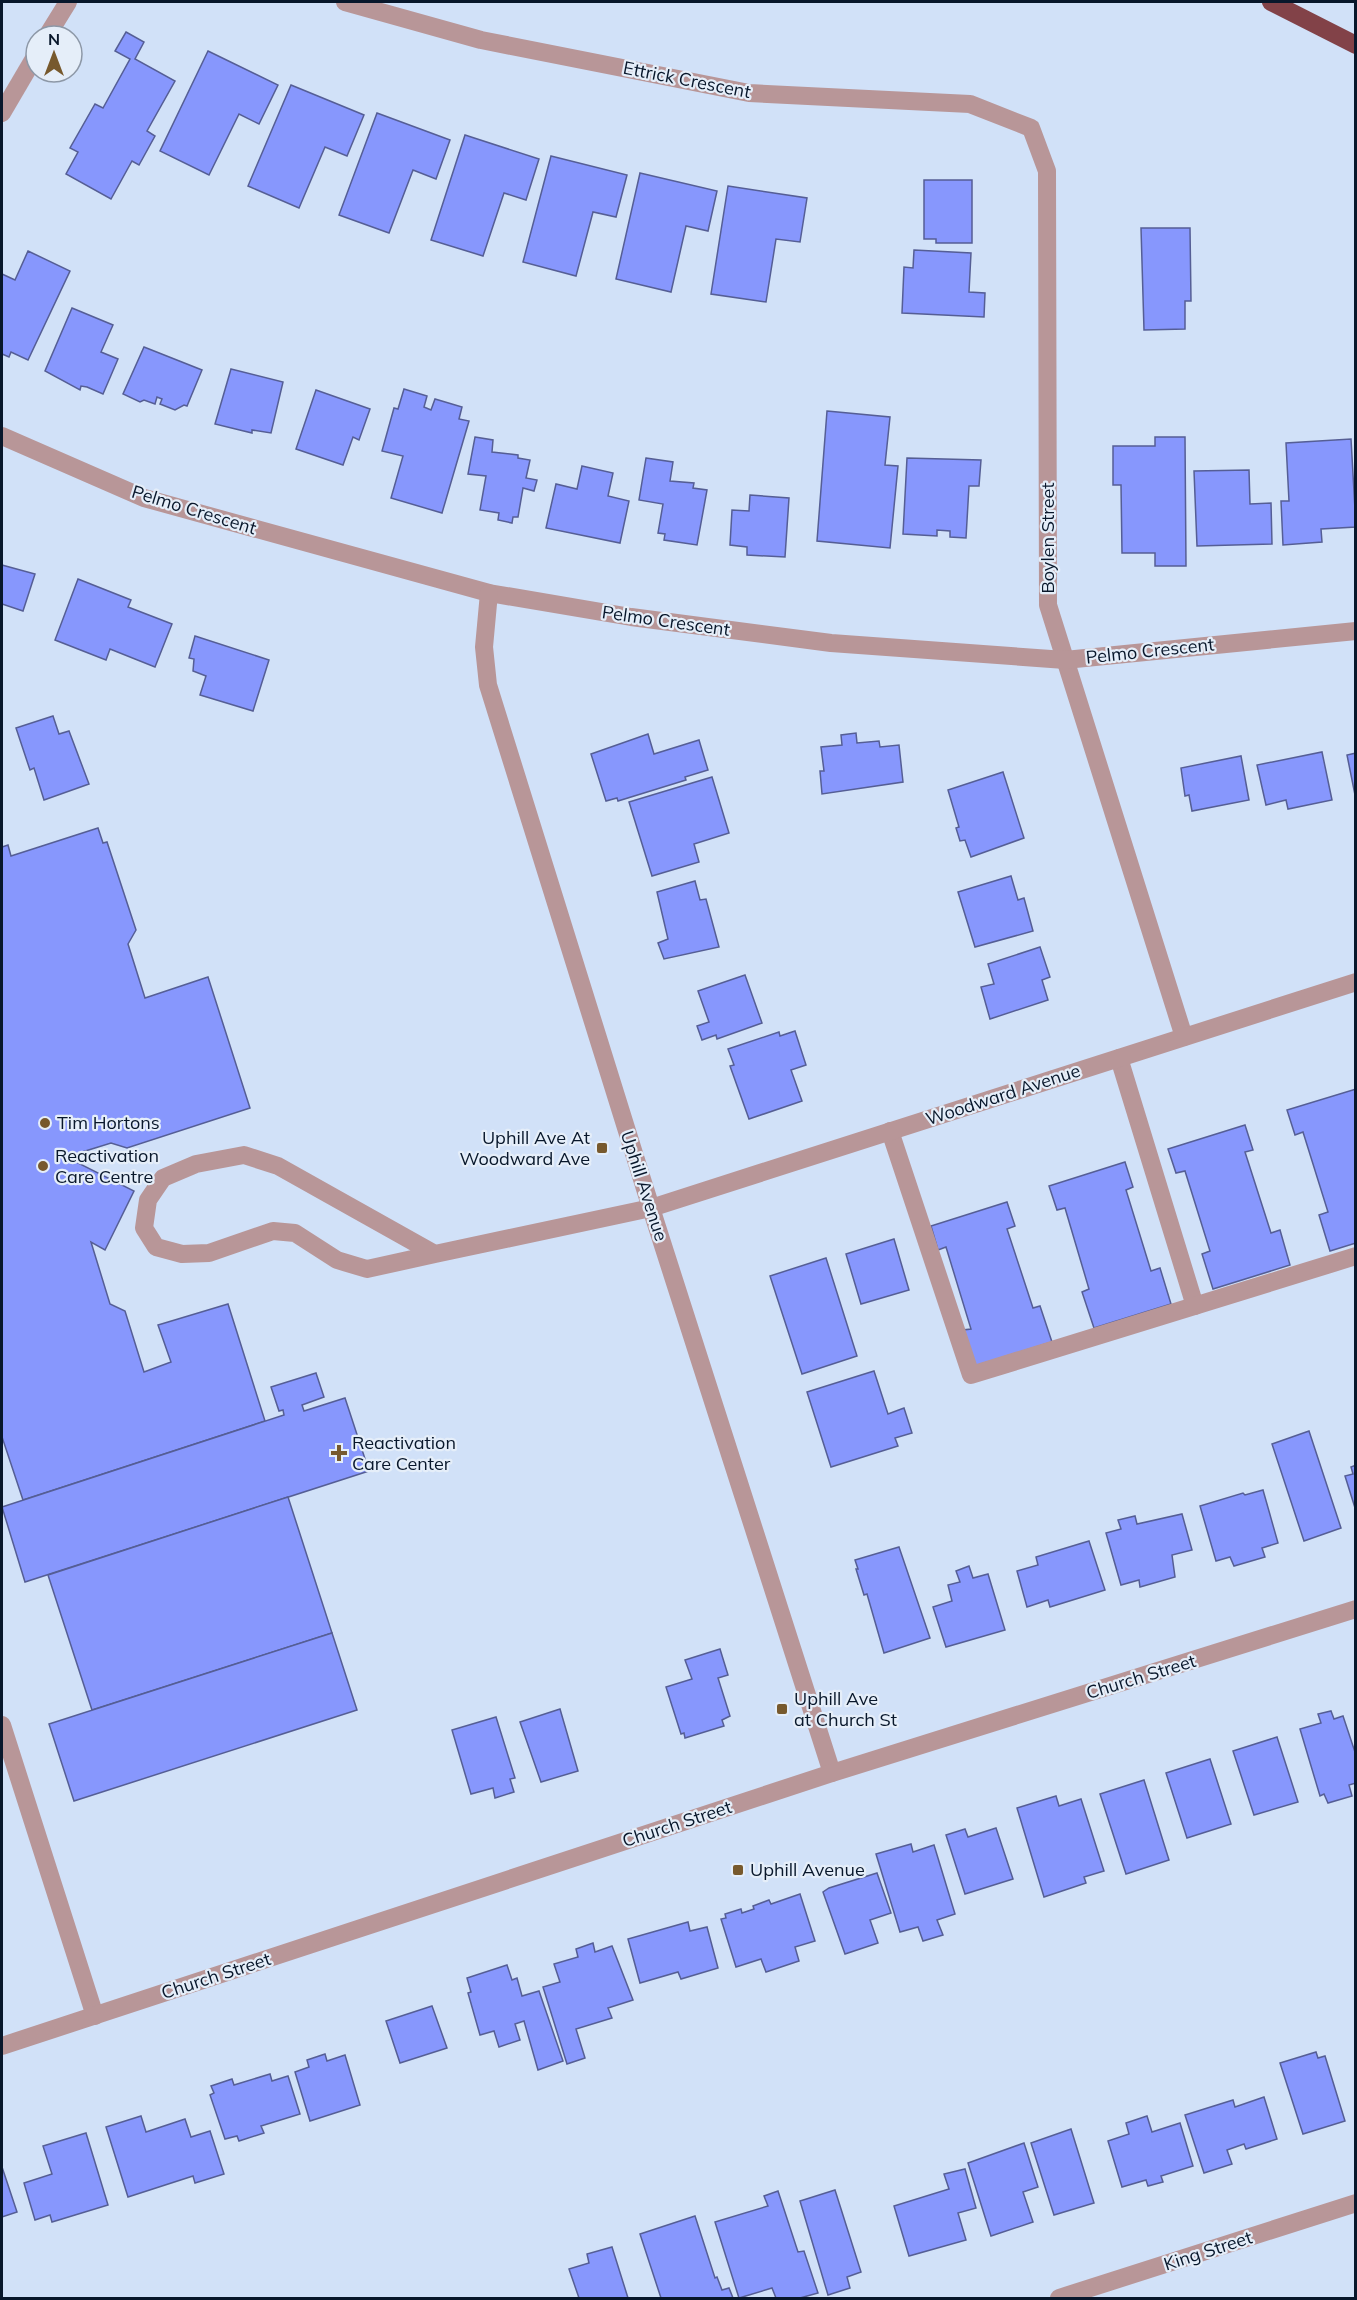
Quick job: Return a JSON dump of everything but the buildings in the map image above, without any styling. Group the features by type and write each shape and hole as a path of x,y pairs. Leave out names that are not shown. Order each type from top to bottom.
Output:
{"highway":[{"path":"1271,2 1356,45"}],"street":[{"path":"54,24 68,2"},
{"name":"Ettrick Crescent","path":"345,2 481,40 749,93 970,104 1031,128"},
{"path":"2,113 24,75"},
{"name":"Boylen Street","path":"1031,128 1047,171 1048,605 1184,1037"},
{"name":"Pelmo Crescent","path":"2,436 144,498 489,592 631,617 831,643 1065,660 1356,631"},
{"name":"Uphill Avenue","path":"489,592 484,648 488,685 651,1208 832,1773"},
{"name":"Woodward Avenue","path":"435,1254 278,1166 244,1155 196,1164 163,1178 148,1200 144,1228 156,1247 182,1254 209,1253 273,1232 295,1233 337,1260 367,1269 651,1208 1355,983"},
{"path":"1119,1058 1195,1306"},
{"path":"890,1131 971,1375 1356,1256"},
{"name":"Church Street","path":"2,2046 832,1773 1356,1610"},
{"path":"2,1725 95,2016"},
{"name":"King Street","path":"1059,2298 1356,2203"}],"place":[{"name":"Tim Hortons","path":"45,1123"},
{"name":"Uphill Ave At Woodward Ave","path":"602,1148"},
{"name":"Reactivation Care Centre","path":"43,1166"},
{"name":"Reactivation Care Center","path":"339,1453"},
{"name":"Uphill Ave at Church St","path":"782,1709"},
{"name":"Uphill Avenue","path":"738,1870"}]}
